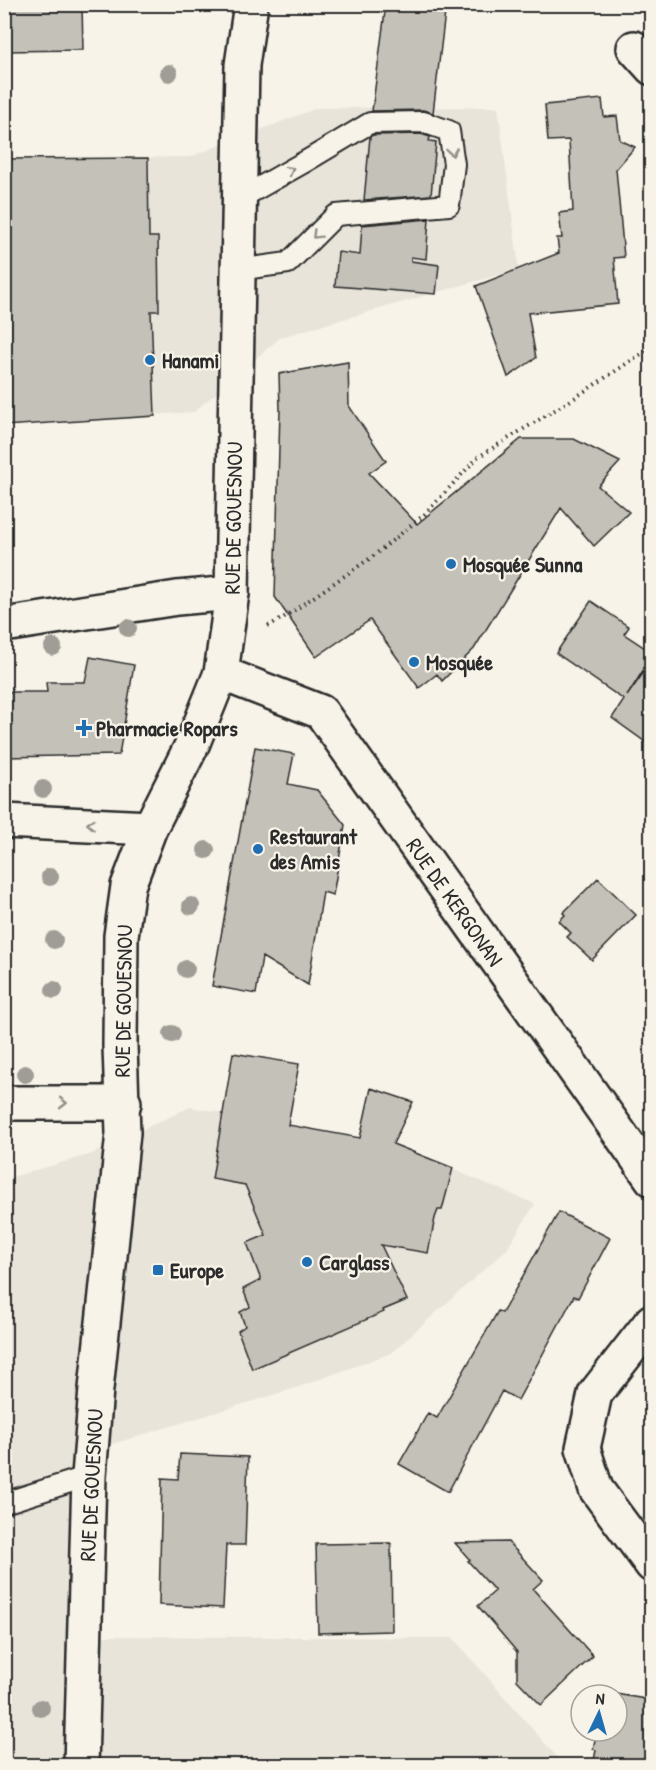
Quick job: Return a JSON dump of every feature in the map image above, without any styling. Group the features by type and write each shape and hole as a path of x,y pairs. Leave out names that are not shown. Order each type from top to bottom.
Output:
{"street":[{"name":"RUE DE GOUESNOU","path":"81,1766 89,1476 96,1389 122,1155 123,1103 119,971 121,936 128,886 150,828 192,745 221,672 232,594 242,65 251,4"},
{"path":"4,626 177,598 232,594"},
{"name":"RUE DE KERGONAN","path":"221,672 321,712 651,1179"},
{"path":"4,821 150,828"},
{"path":"4,1103 123,1103"},
{"path":"651,1321 596,1394 583,1448 596,1489 651,1565"}],"lane":[{"path":"237,270 288,263 336,215 449,205 454,164 449,131 423,122 370,123 239,199"},
{"path":"4,1503 89,1476"}],"path":[{"path":"266,627 283,618 372,557 424,515 478,456 576,397 651,347"}],"shaded area":[{"path":"498,107 519,269 281,337 194,412 5,426 5,159 190,157 317,108"},
{"path":"190,1107 393,1144 535,1204 507,1249 391,1353 296,1388 106,1446 100,1636 453,1638 564,1765 5,1766 5,1179 92,1154"}],"building":[{"path":"4,4 82,4 83,50 4,51"},
{"path":"386,4 446,4 433,113 423,110 372,111"},
{"path":"602,99 604,117 617,116 620,140 635,147 616,169 624,257 614,258 618,304 528,313 536,358 508,377 476,286 559,253 557,238 562,238 559,213 573,211 569,140 548,141 545,105"},
{"path":"421,134 430,137 429,141 436,142 431,195 364,200 370,137 373,135"},
{"path":"148,158 149,237 158,237 159,311 151,311 155,416 4,426 4,159"},
{"path":"429,219 426,259 411,257 411,261 439,265 436,294 335,286 338,252 360,255 362,225"},
{"path":"348,362 349,406 386,461 369,473 417,524 521,439 574,439 620,462 598,486 629,512 594,546 561,508 474,649 442,681 437,674 419,688 370,620 316,657 275,597 279,374"},
{"path":"591,601 629,627 624,634 651,652 651,658 627,696 651,662 651,746 612,718 624,700 556,653"},
{"path":"90,657 134,665 119,755 4,757 4,692 47,692 46,682 85,682"},
{"path":"255,747 294,754 288,784 317,790 345,825 333,895 323,892 308,985 262,957 256,994 212,986"},
{"path":"598,878 636,915 592,960 567,937 571,933 559,921 565,915 563,913"},
{"path":"233,1053 299,1064 288,1125 360,1138 371,1088 413,1102 393,1144 453,1168 442,1210 438,1210 435,1218 428,1253 381,1245 407,1300 252,1369 238,1331 245,1326 240,1312 250,1307 243,1289 261,1280 247,1243 266,1235 245,1185 212,1179"},
{"path":"559,1212 610,1238 578,1298 574,1296 518,1400 502,1391 448,1492 399,1464 428,1413 437,1418 498,1311 502,1313"},
{"path":"180,1454 248,1457 245,1545 226,1545 223,1608 159,1605 162,1478 178,1479"},
{"path":"508,1542 543,1580 533,1589 593,1656 541,1705 517,1680 517,1652 478,1606 495,1591 455,1543"},
{"path":"391,1543 392,1631 318,1633 316,1544"},
{"path":"629,1696 651,1700 651,1766 593,1766 596,1750 593,1749 594,1743 629,1743"}],"place":[{"name":"Hanami","path":"150,360"},
{"name":"Mosquée Sunna","path":"451,564"},
{"name":"Mosquée","path":"414,662"},
{"name":"Pharmacie Ropars","path":"84,728"},
{"name":"Restaurant des Amis","path":"258,849"},
{"name":"Carglass","path":"307,1262"},
{"name":"Europe","path":"158,1270"}]}
